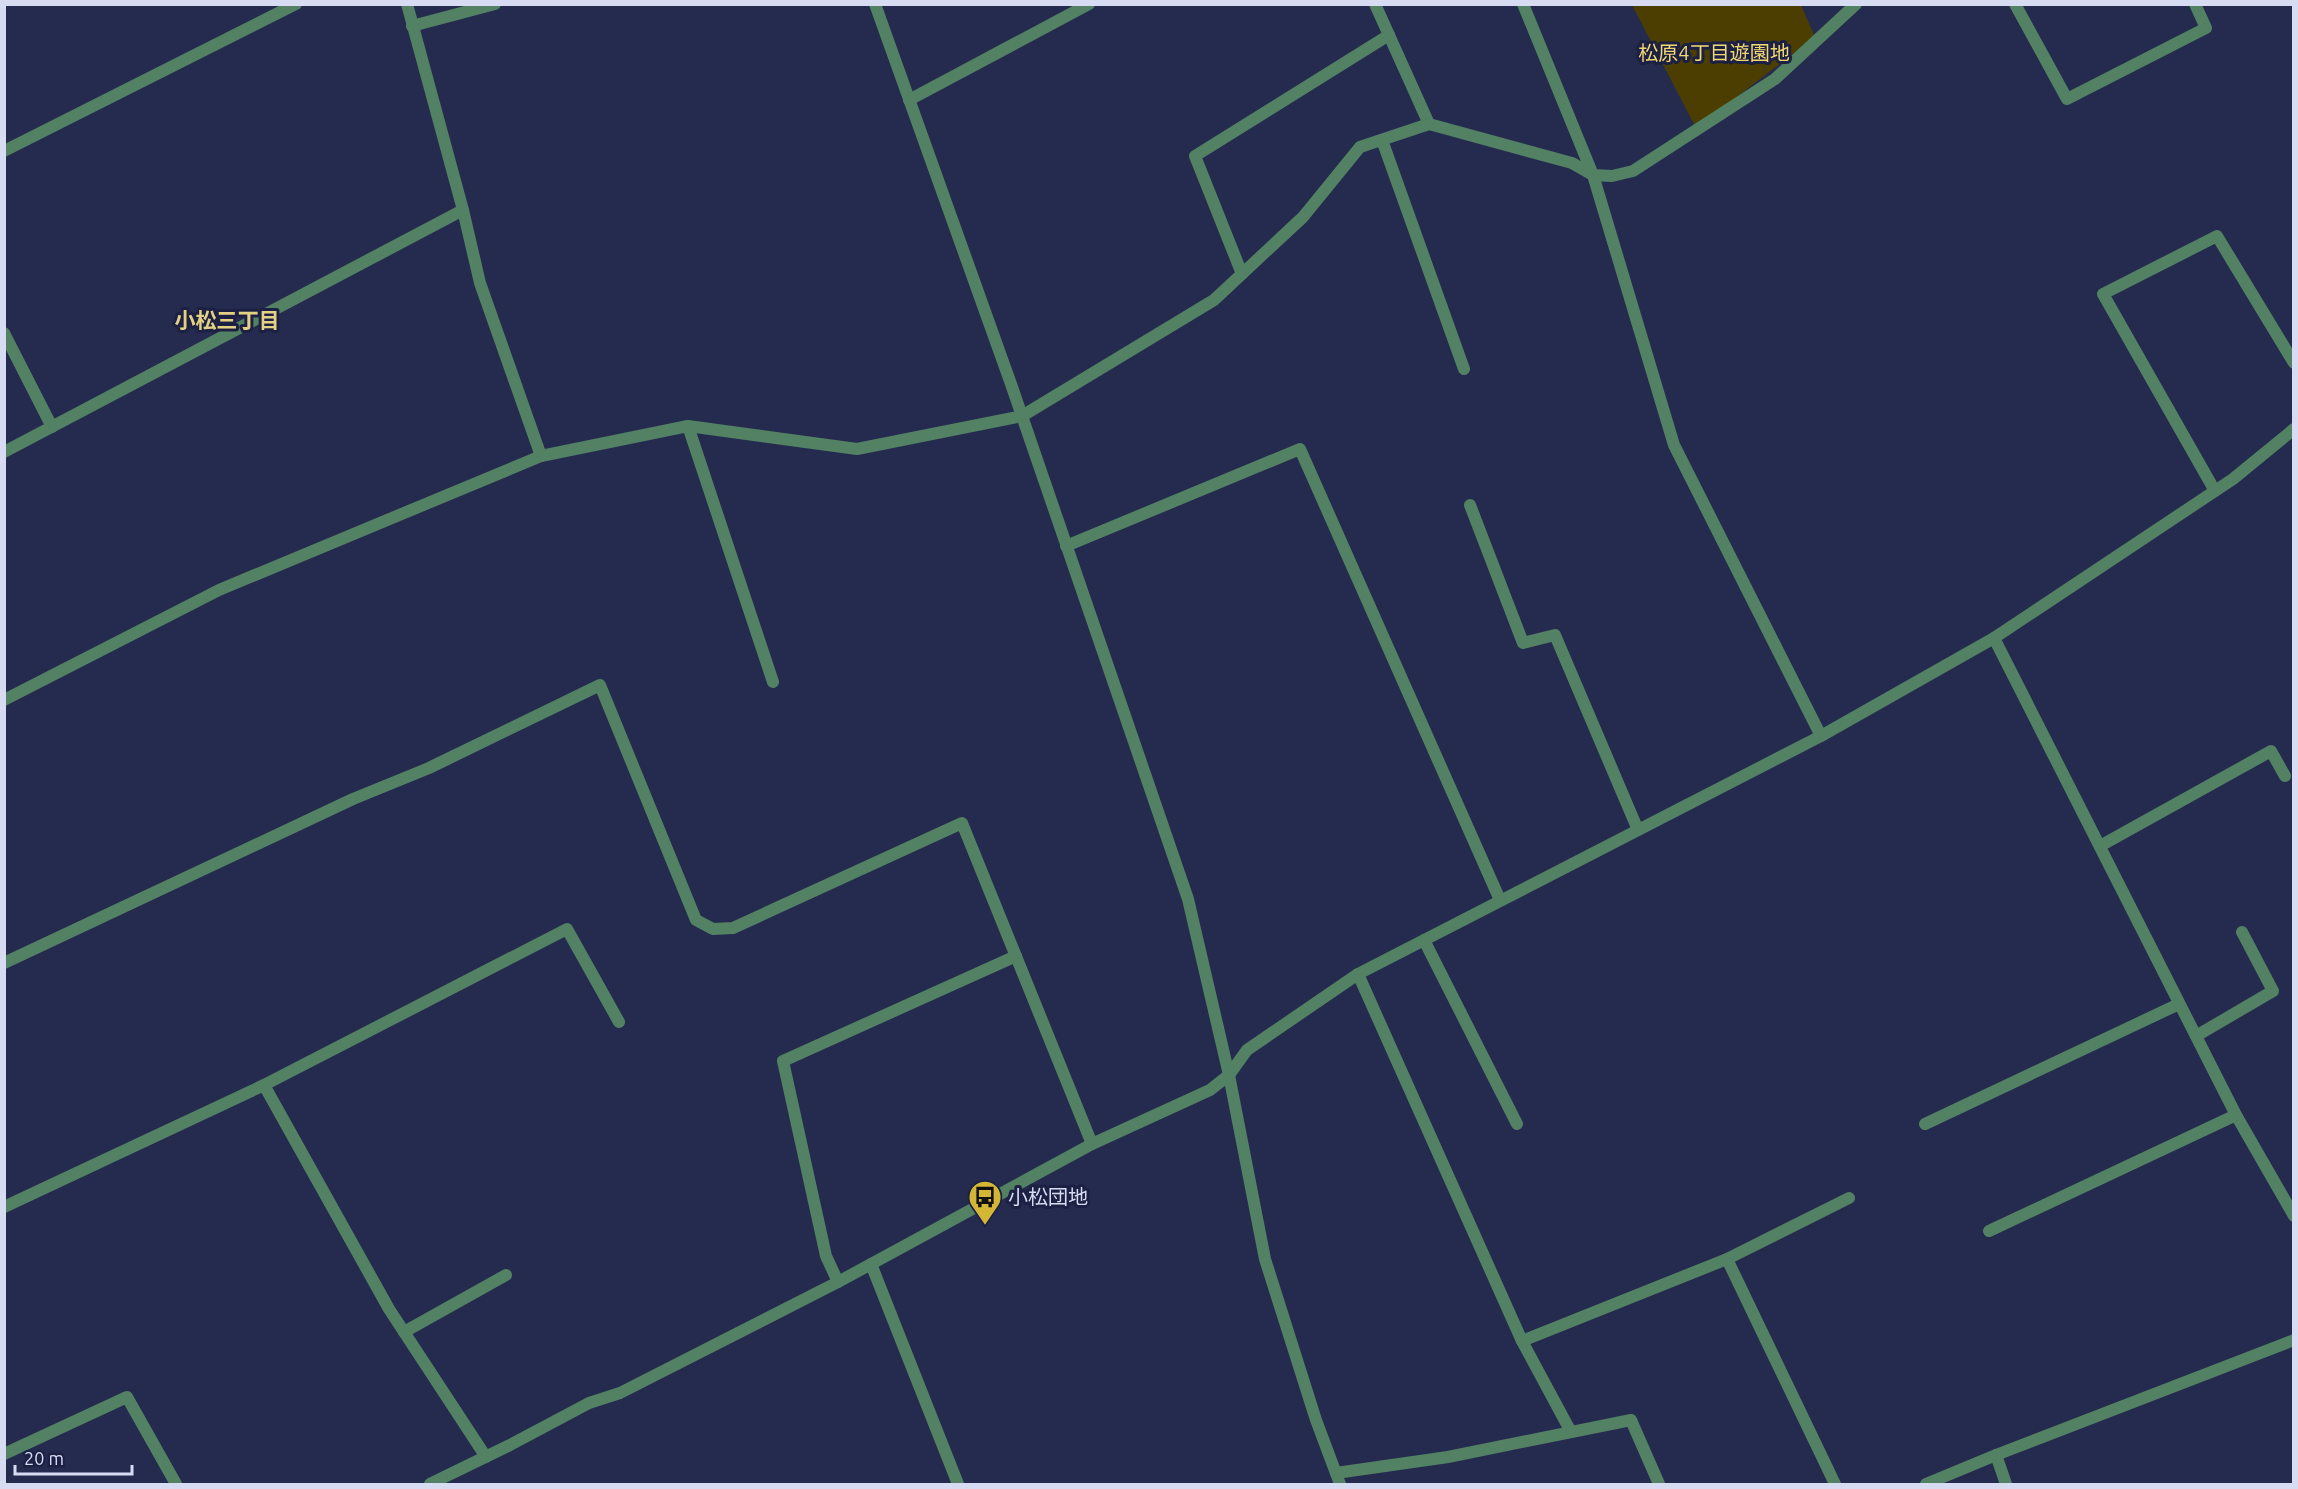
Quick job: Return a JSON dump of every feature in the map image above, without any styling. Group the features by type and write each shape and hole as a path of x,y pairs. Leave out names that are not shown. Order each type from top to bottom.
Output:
{"street":[{"path":"4,151 296,4"},
{"path":"407,4 463,210 480,283 541,456"},
{"path":"412,26 495,4"},
{"path":"875,4 1022,416 1188,899 1229,1075 1265,1258 1316,1420 1338,1479 1631,1420 1659,1485"},
{"path":"909,100 1089,4"},
{"path":"1375,4 1429,124"},
{"path":"1523,4 1593,175 1674,445 1821,736"},
{"path":"4,699 219,590 541,456 688,426 857,449 1022,416 1214,300 1303,217 1360,147 1429,124 1572,162 1593,175 1612,176 1633,171 1775,79 1856,4"},
{"path":"2015,4 2067,99 2206,28 2195,4"},
{"path":"1242,274 1196,156 1389,35"},
{"path":"1382,140 1464,369"},
{"path":"4,452 463,210"},
{"path":"2215,491 2103,294 2217,236 2294,363"},
{"path":"4,333 52,427"},
{"path":"688,426 773,682"},
{"path":"430,1485 589,1403 620,1393 838,1282 1092,1144 1210,1090 1229,1075 1247,1050 1358,974 1821,736 1994,638 2215,491 2294,429"},
{"path":"1066,546 1300,449 1500,900"},
{"path":"1470,505 1523,644 1555,635 1638,830"},
{"path":"1994,638 2236,1115 2294,1216"},
{"path":"4,963 353,799 429,768 600,685 696,920 712,929 733,928 962,823 1092,1144"},
{"path":"2100,846 2271,751 2285,776"},
{"path":"4,1207 264,1085 567,929 619,1022"},
{"path":"2196,1036 2273,991 2242,932"},
{"path":"1424,940 1517,1124"},
{"path":"838,1282 826,1256 783,1061 1016,956"},
{"path":"1358,974 1522,1341 1571,1432"},
{"path":"1925,1124 2179,1004"},
{"path":"264,1085 389,1309 486,1457"},
{"path":"1989,1231 2236,1115"},
{"path":"1522,1341 1726,1259 1849,1198"},
{"path":"1726,1259 1835,1485"},
{"path":"871,1264 958,1485"},
{"path":"404,1332 506,1275"},
{"path":"1926,1485 1995,1455 2294,1340"},
{"path":"4,1454 127,1397 177,1485"},
{"path":"1995,1455 2006,1485"}],"green space":[{"name":"松原4丁目遊園地","path":"1632,5 1801,5 1815,37 1696,128"}],"place":[{"name":"小松団地","path":"985,1226"}],"district":[{"name":"小松三丁目","path":"227,321"}]}
